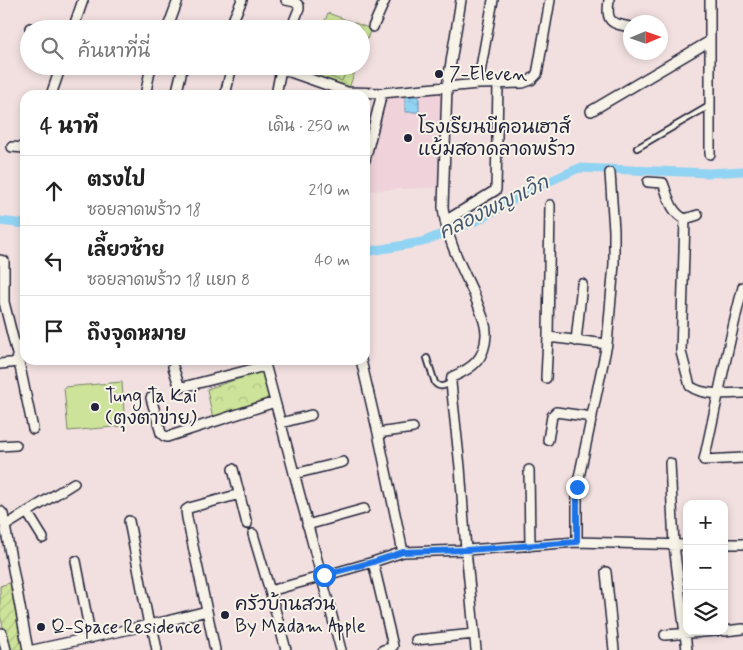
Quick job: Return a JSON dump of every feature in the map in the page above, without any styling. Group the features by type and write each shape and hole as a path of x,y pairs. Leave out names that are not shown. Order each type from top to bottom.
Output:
{"street":[{"path":"76,20 83,0"},
{"path":"171,20 178,0"},
{"path":"233,20 242,0"},
{"path":"286,0 295,2 299,6 294,20"},
{"path":"373,27 385,0"},
{"path":"461,0 447,87 443,207 444,221 482,313 487,332 486,343 476,363 466,371 452,377 451,383 476,650"},
{"path":"478,84 492,0"},
{"path":"370,93 478,84 523,83 531,80 537,74 550,0"},
{"path":"609,0 608,15 610,20 623,25"},
{"path":"710,0 710,154"},
{"path":"591,111 710,41"},
{"path":"53,90 58,75"},
{"path":"146,90 149,75"},
{"path":"177,90 181,75"},
{"path":"226,90 230,75"},
{"path":"276,75 276,90"},
{"path":"294,75 328,90"},
{"path":"444,221 496,190 498,84"},
{"path":"370,140 382,93"},
{"path":"12,147 20,148"},
{"path":"577,542 577,487 607,344 614,264 610,173"},
{"path":"648,182 662,183 672,206 680,217 685,219 698,215"},
{"path":"546,378 550,205"},
{"path":"685,219 681,352 690,386 719,394 743,394"},
{"path":"0,260 4,260 4,302 33,429"},
{"path":"576,341 582,284"},
{"path":"743,287 704,460 743,458"},
{"path":"732,329 743,328"},
{"path":"548,338 607,344"},
{"path":"0,364 19,362"},
{"path":"173,368 179,385 184,387 258,365"},
{"path":"266,365 341,650"},
{"path":"362,365 403,552"},
{"path":"151,398 162,433 166,437 275,402"},
{"path":"548,440 554,413 592,417"},
{"path":"281,423 311,415"},
{"path":"378,433 413,428"},
{"path":"0,446 16,445"},
{"path":"294,474 343,462"},
{"path":"670,463 674,545 683,612"},
{"path":"233,469 247,524"},
{"path":"529,470 530,546"},
{"path":"5,526 74,483"},
{"path":"215,650 186,518 186,510 240,494"},
{"path":"307,525 364,509"},
{"path":"0,511 3,514 28,650"},
{"path":"27,512 43,538"},
{"path":"128,521 157,650"},
{"path":"253,534 286,650"},
{"path":"270,591 403,552 466,550 577,542 683,545"},
{"path":"728,544 743,544"},
{"path":"76,560 91,638"},
{"path":"373,562 393,646 383,650"},
{"path":"606,572 614,650"},
{"path":"33,650 207,611"},
{"path":"728,631 743,629"},
{"path":"2,633 6,650"},
{"path":"416,640 474,634"},
{"path":"665,635 683,634"},
{"path":"686,635 687,650"}],"lane":[{"path":"637,148 710,105"},
{"path":"427,358 435,384 440,386 451,383"}],"shaded area":[{"name":"โรงเรียนบีคอนเฮาส์ แย้มสอาดลาดพร้าว","path":"436,91 442,98 440,187 370,191 370,158 385,97"}],"green space":[{"path":"328,13 347,20 325,20"},
{"path":"313,75 354,75 349,88"},
{"path":"325,75 344,75 342,81"},
{"path":"262,371 272,401 213,420 207,389"},
{"name":"Tung Ta Kai (ตุงตาข่าย)","path":"122,382 125,426 68,431 64,387"},
{"path":"12,582 26,650 9,650 0,615 0,586"}],"water":[{"path":"405,96 419,96 419,112 405,112"}],"waterway":[{"name":"คลองพญาเวิก","path":"370,251 422,242 478,220 528,191 579,168 709,173 743,171"},
{"name":"คลองพญาเวิก","path":"0,221 20,223"}],"place":[{"name":"7-Eleven","path":"439,74"},
{"name":"โรงเรียนบีคอนเฮาส์ แย้มสอาดลาดพร้าว","path":"408,138"},
{"name":"Tung Ta Kai (ตุงตาข่าย)","path":"95,407"},
{"name":"ครัวบ้านสวน By Madam Apple","path":"225,615"},
{"name":"Q-Space Residence","path":"41,627"}],"route":[{"path":"324,575 403,552 466,550 577,542 577,487"}]}
